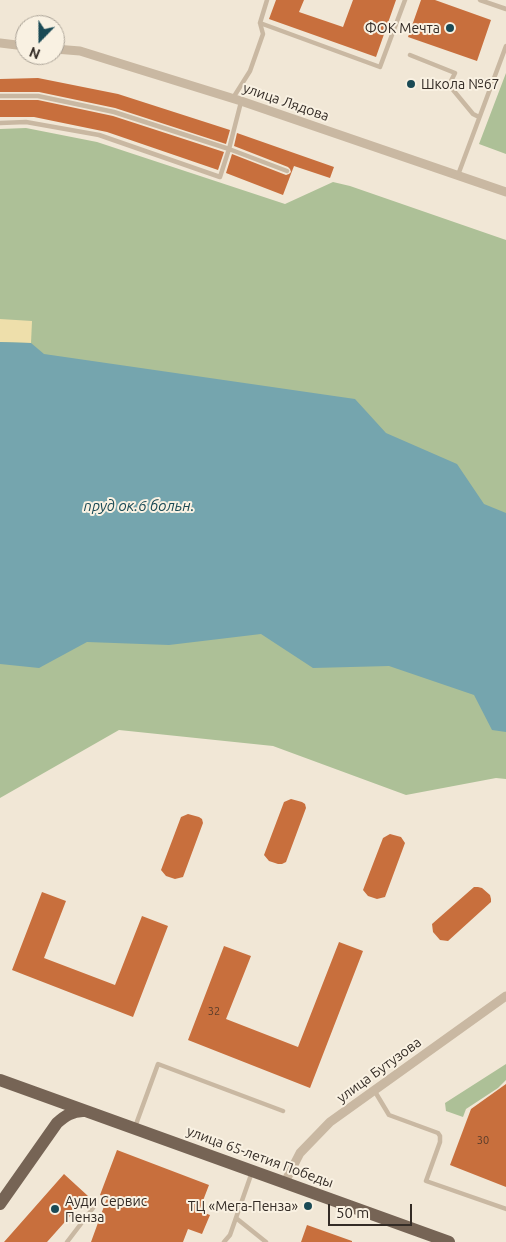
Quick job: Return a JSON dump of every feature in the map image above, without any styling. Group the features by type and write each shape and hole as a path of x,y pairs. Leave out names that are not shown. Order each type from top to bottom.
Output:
{"main road":[{"name":"улица 65-летия Победы","path":"0,1080 253,1170 434,1240 449,1242"},
{"path":"0,1204 56,1123 69,1113 78,1111 88,1112"}],"street":[{"path":"0,43 15,45"},
{"name":"улица Лядова","path":"65,50 80,51 237,100 506,192"},
{"name":"улица Бутузова","path":"285,1182 300,1153 330,1122 506,996"}],"lane":[{"path":"0,123 26,122 100,135 220,177 229,149 237,100 263,34 260,23 267,0"},
{"path":"260,23 380,67 405,0"},
{"path":"480,0 506,9"},
{"path":"458,175 506,46"},
{"path":"410,55 455,72 450,85 473,114 479,117"},
{"path":"0,96 38,96 114,112 229,149 287,171"},
{"path":"135,1128 158,1064 283,1111"},
{"path":"374,1090 389,1115 438,1133 440,1136 440,1142 426,1181 506,1209"},
{"path":"224,1242 230,1235 253,1170"},
{"path":"67,1242 93,1208"},
{"path":"236,1218 266,1242"}],"green space":[{"path":"506,73 506,154 479,144"},
{"path":"26,128 97,142 285,204 333,182 350,186 506,240 506,779 496,778 406,795 273,746 119,730 0,798 0,129"},
{"path":"506,1064 506,1080 498,1088 466,1109 463,1117 446,1111 445,1103"}],"sand":[{"path":"0,319 32,321 31,343 0,342"}],"water":[{"name":"пруд ок.6 больн.","path":"0,342 31,343 44,354 355,399 386,433 457,464 484,504 506,513 506,732 492,730 474,695 389,666 313,668 261,634 169,645 87,642 39,668 0,664"}],"building":[{"path":"276,0 304,0 299,12 343,27 353,0 396,0 376,57 269,19"},
{"name":"ФОК Мечта","path":"421,0 435,0 491,20 477,61 408,37"},
{"path":"38,78 118,94 230,130 226,144 115,108 39,92 0,92 0,79"},
{"path":"0,100 38,100 113,116 224,152 218,170 107,132 34,117 0,117"},
{"path":"237,133 334,167 330,178 294,166 283,195 226,173 232,154 286,175 291,172 288,167 234,146"},
{"path":"291,799 302,802 306,808 286,862 278,864 269,861 264,855 284,802"},
{"path":"188,814 199,817 203,823 183,877 175,879 166,876 161,870 181,817"},
{"path":"390,834 401,837 405,843 385,897 377,899 368,896 363,890 383,838"},
{"path":"474,887 482,888 490,895 491,902 448,941 440,940 433,932 432,924"},
{"path":"42,892 66,901 44,958 115,985 142,916 168,926 133,1017 12,970"},
{"path":"339,942 363,951 310,1088 188,1040 224,946 251,956 226,1019 298,1047"},
{"path":"506,1084 506,1187 450,1165 471,1109"},
{"path":"117,1150 209,1185 199,1211 210,1215 202,1234 188,1229 183,1242 91,1242 107,1198 100,1195"},
{"name":"Ауди Сервис Пенза","path":"64,1174 88,1196 47,1242 4,1242"},
{"path":"307,1225 352,1241 352,1242 301,1242"}],"place":[{"name":"ФОК Мечта","path":"450,28"},
{"name":"Школа №67","path":"411,84"},
{"name":"ТЦ «Мега-Пенза»","path":"308,1206"},
{"name":"Ауди Сервис Пенза","path":"55,1209"}]}
